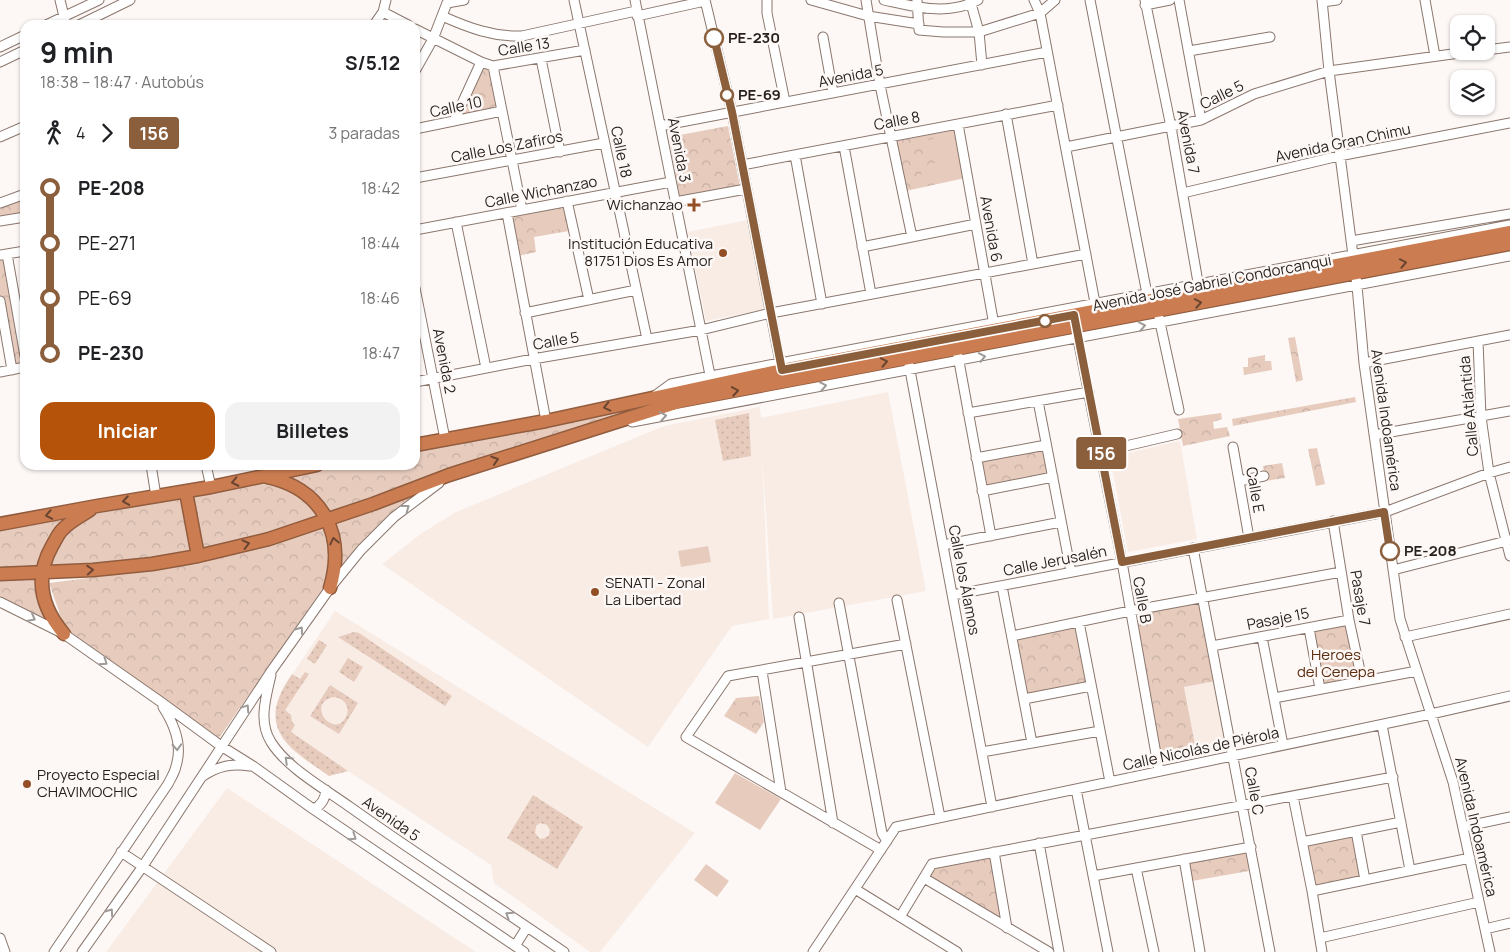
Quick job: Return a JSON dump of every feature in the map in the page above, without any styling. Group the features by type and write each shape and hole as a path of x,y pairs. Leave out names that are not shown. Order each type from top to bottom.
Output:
{"highway":[{"name":"Avenida José Gabriel Condorcanqui","path":"420,444 546,421 655,396 782,371 995,331 1076,326 1159,316 1510,232"},
{"name":"Avenida José Gabriel Condorcanqui","path":"1076,326 1096,307 1199,287 1355,269 1510,244"},
{"name":"Avenida José Gabriel Condorcanqui","path":"782,371 909,364 956,348 995,331"},
{"name":"Avenida José Gabriel Condorcanqui","path":"0,574 112,568 198,556 269,538 373,504 449,475 682,401 712,385"},
{"path":"0,524 186,492 292,470"},
{"path":"262,476 282,480 300,490 315,503 327,520 334,536 336,554 335,571 330,588"},
{"path":"186,492 198,556"},
{"path":"64,634 52,621 47,608 42,588 41,573 48,554 62,530 97,506"}],"street":[{"path":"60,0 65,20"},
{"path":"67,20 99,0"},
{"path":"88,20 130,0"},
{"path":"378,20 384,12 386,0"},
{"path":"420,62 433,38 447,2 464,0"},
{"name":"Calle 18","path":"574,0 647,339"},
{"name":"Avenida 3","path":"635,0 712,385"},
{"path":"767,0 767,13 785,102"},
{"path":"811,0 868,16 919,24"},
{"path":"866,0 880,84 912,237"},
{"path":"884,0 948,10 973,1 979,32 982,65"},
{"path":"1034,0 1040,13 1096,307"},
{"path":"918,4 919,30 979,32 1040,13 1055,0"},
{"path":"1090,0 1148,297 1159,316 1179,410"},
{"path":"1145,2 1170,0"},
{"path":"1178,0 1201,120"},
{"path":"1322,1 1337,0"},
{"path":"1425,0 1435,56"},
{"path":"442,16 466,27 504,37 522,36 579,23 705,1 732,112 782,371"},
{"name":"Avenida Indoamérica","path":"1322,1 1339,156 1355,269 1364,363 1400,619 1453,782 1490,952"},
{"name":"Avenida 7","path":"1145,2 1184,193 1199,287"},
{"path":"384,12 399,20"},
{"name":"Calle 13","path":"420,32 481,62 493,66 585,50"},
{"path":"0,47 20,37"},
{"path":"823,37 833,93"},
{"path":"1189,51 1270,37"},
{"path":"1495,49 1510,47"},
{"path":"0,62 20,52"},
{"name":"Avenida 5","path":"660,126 1047,52"},
{"name":"Calle 5","path":"1066,147 1201,120 1254,94 1329,71 1450,54"},
{"path":"541,59 560,152"},
{"path":"454,121 481,62"},
{"path":"493,66 522,210"},
{"name":"Calle 8","path":"742,165 1058,105"},
{"name":"Calle 10","path":"420,128 502,111"},
{"path":"1006,114 1033,264"},
{"name":"Avenida Gran Chimu","path":"1184,193 1339,156 1510,123"},
{"name":"Avenida 6","path":"958,124 995,331"},
{"path":"0,137 20,128"},
{"name":"Calle Los Zafiros","path":"420,177 604,143"},
{"path":"844,146 871,294"},
{"path":"795,155 822,304"},
{"name":"Calle Wichanzao","path":"420,229 671,182"},
{"path":"675,202 746,189"},
{"path":"0,203 20,196"},
{"path":"567,201 589,300"},
{"path":"507,213 546,421"},
{"path":"1351,241 1510,214"},
{"path":"0,221 20,218"},
{"path":"456,222 486,368"},
{"path":"862,247 976,224"},
{"name":"Avenida José Gabriel Condorcanqui","path":"1355,269 1510,225"},
{"path":"20,252 3,254 20,333"},
{"name":"Calle 5","path":"420,381 701,330 871,294 1086,254"},
{"name":"Avenida José Gabriel Condorcanqui","path":"1355,269 1510,256"},
{"path":"525,313 636,290"},
{"path":"0,301 12,370"},
{"name":"Avenida José Gabriel Condorcanqui","path":"995,331 1096,307"},
{"name":"Avenida 2","path":"420,313 445,439"},
{"name":"Avenida José Gabriel Condorcanqui","path":"598,427 676,414 909,364 958,361 1076,326"},
{"name":"Calle B","path":"1076,326 1122,562 1159,772"},
{"path":"1364,363 1510,335"},
{"name":"Calle Atlántida","path":"1478,341 1480,417 1489,473 1509,541 1510,556"},
{"path":"956,348 990,536"},
{"name":"Calle los Álamos","path":"909,364 992,807"},
{"path":"0,372 20,368"},
{"name":"Avenida José Gabriel Condorcanqui","path":"712,385 782,371"},
{"path":"968,413 1089,392"},
{"path":"1038,401 1070,572"},
{"path":"1374,435 1510,411"},
{"path":"1100,452 1177,434"},
{"path":"976,458 1046,445"},
{"name":"Calle E","path":"1233,447 1249,538"},
{"name":"Calle Jerusalén","path":"952,595 1384,512 1510,467"},
{"path":"152,470 156,496"},
{"path":"207,470 211,487"},
{"path":"82,952 142,866 220,746 330,588 362,550 394,517 449,475"},
{"path":"1239,481 1264,476"},
{"path":"982,491 1052,478"},
{"name":"Pasaje 7","path":"1333,521 1349,620 1362,680"},
{"path":"943,545 1061,522"},
{"path":"1393,570 1509,541"},
{"name":"Calle C","path":"1193,548 1270,952"},
{"path":"1012,636 1130,611 1341,572"},
{"path":"1002,586 1032,743"},
{"path":"897,600 940,818"},
{"path":"0,602 64,634 220,746 524,952"},
{"path":"813,952 887,841 882,833 839,603"},
{"path":"1405,638 1510,614"},
{"path":"799,617 833,823"},
{"name":"Pasaje 15","path":"1212,646 1349,620"},
{"path":"1079,622 1110,782"},
{"path":"1308,628 1320,689"},
{"path":"1262,636 1283,745"},
{"path":"881,850 686,737 728,676 906,644"},
{"name":"Avenida 5","path":"272,670 264,707 264,721 270,741 288,762 326,790 564,952"},
{"path":"762,671 781,792"},
{"path":"1274,698 1417,671"},
{"path":"1024,699 1091,686"},
{"name":"Calle Nicolás de Piérola","path":"887,841 896,827 1510,696"},
{"path":"54,952 168,784 177,766 178,746 174,724 161,702"},
{"path":"1382,724 1410,870"},
{"path":"982,752 1100,731"},
{"path":"199,779 211,771 224,766 238,764 252,766"},
{"path":"900,917 932,864 1392,777"},
{"path":"1076,789 1108,952"},
{"path":"313,810 323,802 326,790"},
{"path":"1293,796 1322,952"},
{"path":"1463,828 1510,817"},
{"path":"1302,842 1401,822"},
{"path":"1356,831 1365,880"},
{"path":"1040,843 1059,952"},
{"path":"1093,876 1251,847"},
{"path":"122,852 271,952"},
{"path":"994,852 1008,928"},
{"path":"1312,891 1470,858"},
{"path":"1184,859 1200,952"},
{"path":"1136,868 1154,952"},
{"path":"924,878 1043,951"},
{"path":"855,889 957,952"},
{"path":"1320,938 1479,902"},
{"path":"1485,929 1510,923"},
{"path":"515,946 527,927"},
{"path":"0,938 6,952"}],"shaded area":[{"name":"Institución Educativa 81751 Dios Es Amor","path":"748,220 766,309 706,321 688,232"},
{"name":"SENATI - Zonal La Libertad","path":"888,392 926,591 773,619 762,453 769,619 732,626 648,747 382,564 422,533 456,512 664,426 760,407 761,418"},
{"path":"1180,441 1197,539 1128,552 1110,457"},
{"path":"335,611 695,833 600,952 590,952 494,883 491,865 348,771 329,776 292,750 282,738 277,723 275,707 283,688"},
{"path":"1215,681 1228,749 1197,755 1184,686"},
{"path":"227,788 476,952 106,952"}],"green space":[{"path":"481,62 493,66 502,111 454,121"},
{"path":"728,126 740,187 680,199 669,137"},
{"path":"955,130 965,178 906,191 896,141"},
{"path":"954,135 958,154 926,160 922,141"},
{"path":"959,158 963,177 924,185 920,166"},
{"path":"20,196 20,218 0,221 0,203"},
{"path":"565,205 569,231 534,237 536,252 518,256 510,215"},
{"path":"562,210 565,228 536,234 533,215"},
{"path":"7,254 20,328 20,368 12,370 0,301 0,255"},
{"path":"1295,337 1303,380 1296,382 1288,338"},
{"path":"1265,355 1265,361 1271,361 1272,370 1244,375 1243,367 1248,367 1248,358"},
{"path":"1355,397 1356,402 1233,426 1232,419"},
{"path":"670,401 328,515 280,476 312,470 420,470 420,449"},
{"path":"749,413 751,456 723,461 715,420"},
{"path":"1221,413 1222,419 1213,422 1214,429 1227,427 1230,436 1183,446 1178,419"},
{"path":"1317,448 1325,484 1316,486 1308,449"},
{"path":"1044,449 1049,475 986,488 981,461"},
{"path":"1282,463 1285,478 1265,481 1263,466"},
{"path":"261,481 285,486 308,503 321,518 203,551 193,495"},
{"path":"427,487 389,515 339,571 341,546 339,535 333,523"},
{"path":"181,498 192,552 93,566 47,567 65,535 94,514"},
{"path":"70,514 39,569 0,571 0,528"},
{"path":"323,527 330,560 323,588 219,738 72,633 62,620 49,583 198,564"},
{"path":"708,546 711,562 681,567 678,551"},
{"path":"38,577 49,624 0,600 0,579"},
{"path":"1201,601 1215,681 1184,687 1197,755 1160,763 1133,614"},
{"name":"Heroes del Cenepa","path":"1347,623 1358,679 1321,686 1311,630"},
{"path":"1077,627 1088,683 1026,695 1017,639"},
{"path":"354,632 359,633 452,696 445,706 338,637"},
{"path":"319,640 327,645 315,664 307,659"},
{"path":"348,658 363,667 354,682 339,672"},
{"path":"305,672 309,674 285,710 291,715 292,722 295,725 291,732 348,771 329,776 300,755 280,734 276,722 276,708 281,693 292,674 300,679"},
{"path":"330,685 358,703 339,734 310,716","holes":["334,697 344,701 348,710 346,717 341,723 335,724 324,718 321,712 325,701"]},
{"path":"759,696 764,722 756,734 724,716 736,698"},
{"path":"735,773 781,799 760,830 715,803"},
{"path":"533,795 583,827 557,869 507,838","holes":["540,823 547,825 550,830 549,835 540,839 535,833 536,826"]},
{"path":"1355,835 1362,877 1315,888 1306,844"},
{"path":"1247,852 1249,871 1192,881 1188,862"},
{"path":"990,855 1005,923 928,877 934,866"},
{"path":"706,864 729,881 717,897 694,880"}],"bus line":[{"name":"156","path":"714,38 732,112 782,370 1074,315 1122,562 1384,512 1390,551"}],"place":[{"name":"PE-230","path":"714,38"},
{"name":"PE-69","path":"727,95"},
{"name":"Wichanzao","path":"694,205"},
{"name":"Institución Educativa 81751 Dios Es Amor","path":"723,253"},
{"name":"PE-208","path":"1390,551"},
{"name":"SENATI - Zonal La Libertad","path":"595,592"},
{"name":"Proyecto Especial CHAVIMOCHIC","path":"27,784"}]}
